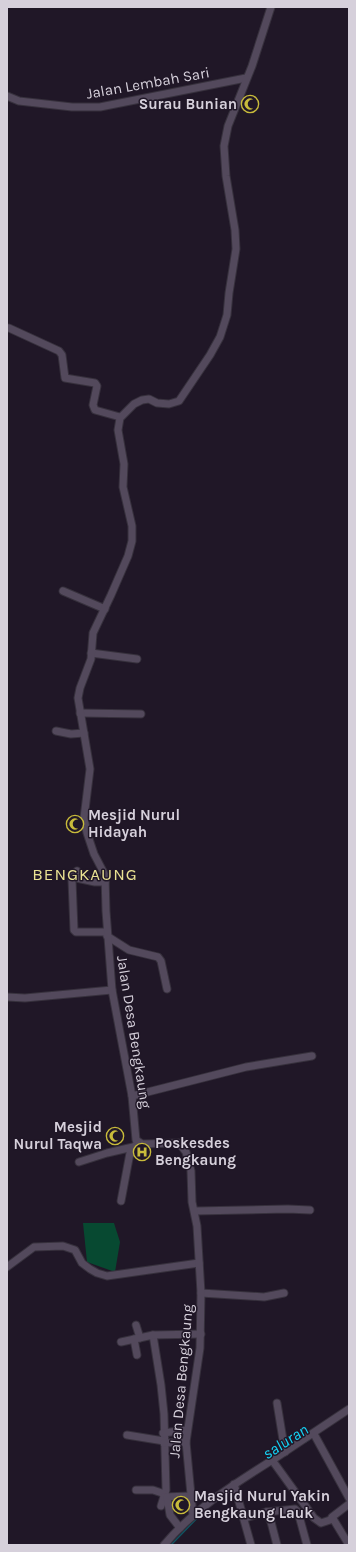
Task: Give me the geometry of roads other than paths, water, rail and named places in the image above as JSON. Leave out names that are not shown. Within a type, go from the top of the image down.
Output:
[{"type":"street","points":[[9,328],[59,351],[62,356],[65,378],[95,383],[97,387],[93,405],[95,410],[120,417],[137,402],[144,399],[163,403],[177,402],[199,373],[220,337],[227,315],[236,249],[235,230],[226,176],[224,146],[228,126],[252,66],[271,7]]},
{"type":"street","name":"Jalan Lembah Sari","points":[[7,96],[20,101],[72,107],[100,107],[246,78]]},
{"type":"street","name":"Jalan Desa Bengkaung","points":[[120,417],[118,430],[124,464],[123,487],[132,526],[132,541],[128,556],[93,633],[90,662],[79,694],[80,713],[90,769],[84,807],[85,826],[94,854],[104,870],[106,882],[107,934],[112,990],[132,1096],[136,1138],[135,1145],[176,1142],[180,1144],[186,1152],[191,1171],[192,1202],[195,1211],[201,1293],[201,1334],[197,1373],[186,1442],[192,1511]]},
{"type":"street","points":[[62,591],[105,609]]},
{"type":"street","points":[[91,653],[137,659]]},
{"type":"street","points":[[80,713],[141,714]]},
{"type":"street","points":[[56,732],[71,734],[84,732]]},
{"type":"street","points":[[106,882],[95,882],[74,874],[74,930],[76,932],[107,934],[129,950],[158,957],[161,961],[167,989]]},
{"type":"street","points":[[7,997],[24,998],[112,990]]},
{"type":"street","points":[[132,1096],[240,1068],[312,1056]]},
{"type":"street","points":[[79,1162],[135,1145]]},
{"type":"street","points":[[121,1202],[129,1159],[135,1145]]},
{"type":"street","points":[[195,1211],[310,1210]]},
{"type":"street","points":[[7,1267],[34,1247],[50,1246],[63,1246],[73,1249],[82,1263],[101,1275],[107,1276],[199,1263]]},
{"type":"street","points":[[201,1293],[264,1297],[284,1293]]},
{"type":"street","points":[[136,1326],[137,1355]]},
{"type":"street","points":[[121,1342],[153,1335],[201,1334]]},
{"type":"street","points":[[153,1335],[163,1396],[165,1496],[170,1515],[180,1528]]},
{"type":"street","points":[[277,1403],[285,1452]]},
{"type":"street","points":[[164,1545],[180,1528],[192,1511],[235,1486],[273,1462],[285,1452],[315,1435],[349,1409]]},
{"type":"street","points":[[163,1433],[187,1430]]},
{"type":"street","points":[[127,1435],[164,1442],[186,1442]]},
{"type":"street","points":[[315,1435],[349,1498]]},
{"type":"street","points":[[273,1462],[314,1518],[320,1522],[333,1519]]},
{"type":"street","points":[[235,1486],[245,1518],[251,1545]]},
{"type":"street","points":[[136,1490],[153,1490],[165,1496],[190,1496]]},
{"type":"street","points":[[161,1506],[165,1496]]},
{"type":"street","points":[[349,1504],[334,1514],[333,1519],[349,1545]]},
{"type":"street","points":[[245,1518],[266,1512],[293,1508],[296,1509],[307,1545]]},
{"type":"street","points":[[266,1512],[271,1522],[277,1545]]},
{"type":"waterway","name":"saluran","points":[[306,1442],[313,1437]]},
{"type":"waterway","points":[[171,1545],[204,1511]]},
{"type":"place","name":"Surau Bunian","points":[[250,104]]},
{"type":"place","name":"Mesjid Nurul Hidayah","points":[[75,824]]},
{"type":"place","name":"Mesjid Nurul Taqwa","points":[[115,1136]]},
{"type":"place","name":"Poskesdes Bengkaung","points":[[142,1152]]},
{"type":"place","name":"Masjid Nurul Yakin Bengkaung Lauk","points":[[181,1505]]},
{"type":"district","name":"BENGKAUNG","points":[[85,874]]}]
